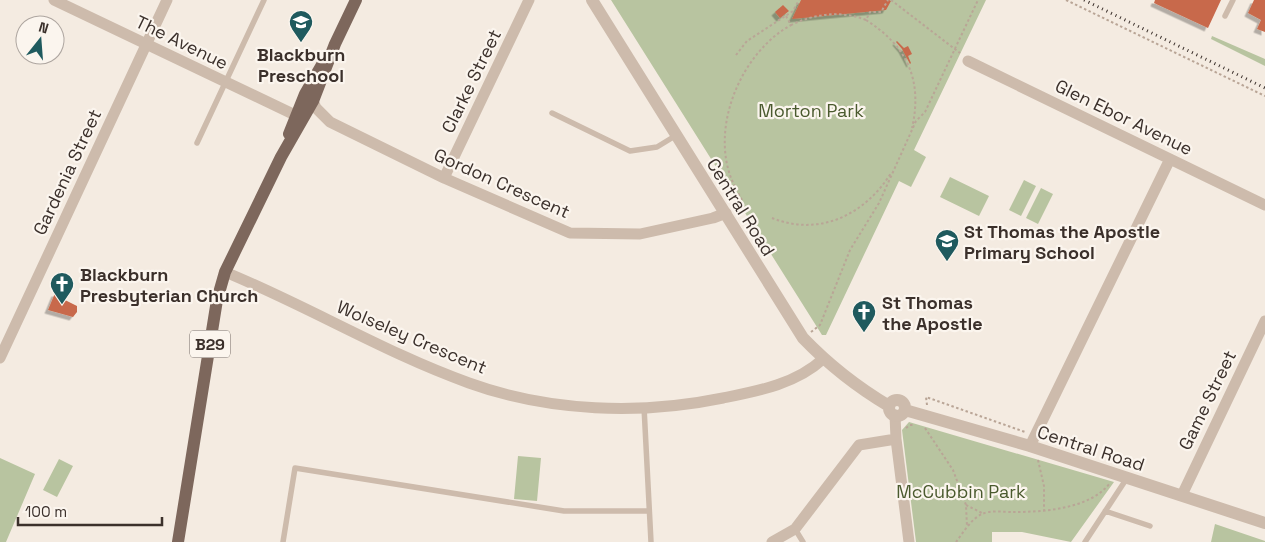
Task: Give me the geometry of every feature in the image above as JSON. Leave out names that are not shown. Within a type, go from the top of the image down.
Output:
[{"type":"main road","name":"B29","points":[[178,542],[217,300],[225,272],[281,157],[313,101],[335,44],[356,0]]},
{"type":"main road","name":"B29","points":[[302,118],[315,75],[335,44]]},
{"type":"street","name":"Gardenia Street","points":[[0,358],[167,0]]},
{"type":"street","name":"Clarke Street","points":[[444,178],[529,0]]},
{"type":"street","name":"Central Road","points":[[592,0],[675,136],[726,213],[803,338],[823,359],[862,389],[896,410],[930,416],[1033,441],[1127,478],[1265,523]]},
{"type":"street","name":"The Avenue","points":[[62,2],[302,118]]},
{"type":"street","name":"Glen Ebor Avenue","points":[[968,61],[1265,205]]},
{"type":"street","name":"Gordon Crescent","points":[[313,101],[316,108],[330,122]]},
{"type":"street","name":"Gordon Crescent","points":[[302,118],[330,122],[444,178],[570,233],[640,234],[713,218],[726,213]]},
{"type":"street","points":[[1033,441],[1170,159]]},
{"type":"street","name":"Wolseley Crescent","points":[[225,272],[385,348],[470,384],[545,403],[620,409],[696,404],[760,390],[801,376],[823,359]]},
{"type":"street","name":"Game Street","points":[[1182,495],[1265,321]]},
{"type":"street","points":[[896,410],[896,439],[909,542]]},
{"type":"street","points":[[772,542],[795,529],[859,445],[896,439]]},
{"type":"lane","points":[[197,143],[264,0]]},
{"type":"lane","points":[[1225,16],[1233,0]]},
{"type":"lane","points":[[552,113],[630,151],[657,147],[675,136]]},
{"type":"lane","points":[[644,407],[651,542]]},
{"type":"lane","points":[[283,542],[295,468],[564,511],[649,511]]},
{"type":"lane","points":[[1085,542],[1127,478]]},
{"type":"lane","points":[[1105,510],[1150,526]]},
{"type":"lane","points":[[795,529],[803,542]]},
{"type":"path","points":[[736,55],[748,41],[793,11],[799,0]]},
{"type":"path","points":[[866,20],[870,12],[882,12],[889,0],[956,49],[968,61]]},
{"type":"path","points":[[772,218],[789,224],[817,225],[842,219],[853,213],[874,196],[884,185],[916,121],[925,112],[978,0]]},
{"type":"path","points":[[1066,0],[1265,96]]},
{"type":"path","points":[[742,200],[728,170],[726,154],[728,111],[739,84],[755,57],[772,38],[791,25],[803,20],[832,15],[850,15],[866,20],[879,28],[896,45],[910,68],[916,104],[909,137]]},
{"type":"path","points":[[786,16],[791,25]]},
{"type":"path","points":[[803,338],[820,325],[850,250],[879,203],[903,149]]},
{"type":"path","points":[[930,416],[926,398],[1033,441]]},
{"type":"path","points":[[906,430],[910,425],[923,425],[932,440],[945,455],[966,505],[967,527]]},
{"type":"path","points":[[1038,459],[1044,486],[1044,512]]},
{"type":"path","points":[[966,505],[982,514],[1060,510],[1103,492],[1112,480]]},
{"type":"path","points":[[956,542],[967,527],[982,514]]},
{"type":"green space","name":"Morton Park","points":[[611,0],[986,0],[914,150],[926,157],[911,187],[899,181],[826,335],[822,335]]},
{"type":"green space","points":[[1212,36],[1265,59],[1265,66],[1211,39]]},
{"type":"green space","points":[[950,177],[989,196],[979,216],[940,197]]},
{"type":"green space","points":[[1024,180],[1036,186],[1021,216],[1009,210]]},
{"type":"green space","points":[[1041,188],[1053,194],[1038,224],[1026,218]]},
{"type":"green space","name":"McCubbin Park","points":[[909,422],[1114,482],[1071,542],[1022,532],[992,532],[992,542],[916,542],[902,430]]},
{"type":"green space","points":[[518,456],[541,458],[537,501],[514,499]]},
{"type":"green space","points":[[0,458],[35,474],[6,542],[0,542]]},
{"type":"green space","points":[[59,459],[73,466],[57,497],[43,490]]},
{"type":"green space","points":[[1215,524],[1265,541],[1265,542],[1211,542]]},
{"type":"building","points":[[801,0],[891,1],[886,10],[792,19]]},
{"type":"building","points":[[1155,0],[1221,0],[1208,28],[1154,3]]},
{"type":"building","points":[[1254,0],[1265,0],[1265,32],[1257,29],[1261,20],[1248,13]]},
{"type":"building","points":[[783,5],[789,11],[780,18],[775,12]]},
{"type":"building","points":[[896,42],[904,48],[908,46],[912,54],[908,56],[910,64]]},
{"type":"building","name":"Blackburn Presbyterian Church","points":[[55,293],[64,295],[63,299],[77,306],[77,312],[73,317],[48,310]]},
{"type":"railway","points":[[1084,0],[1265,88]]},
{"type":"place","name":"Blackburn Preschool","points":[[301,43]]},
{"type":"place","name":"St Thomas the Apostle Primary School","points":[[947,262]]},
{"type":"place","name":"Blackburn Presbyterian Church","points":[[62,305]]},
{"type":"place","name":"St Thomas the Apostle","points":[[864,333]]}]
